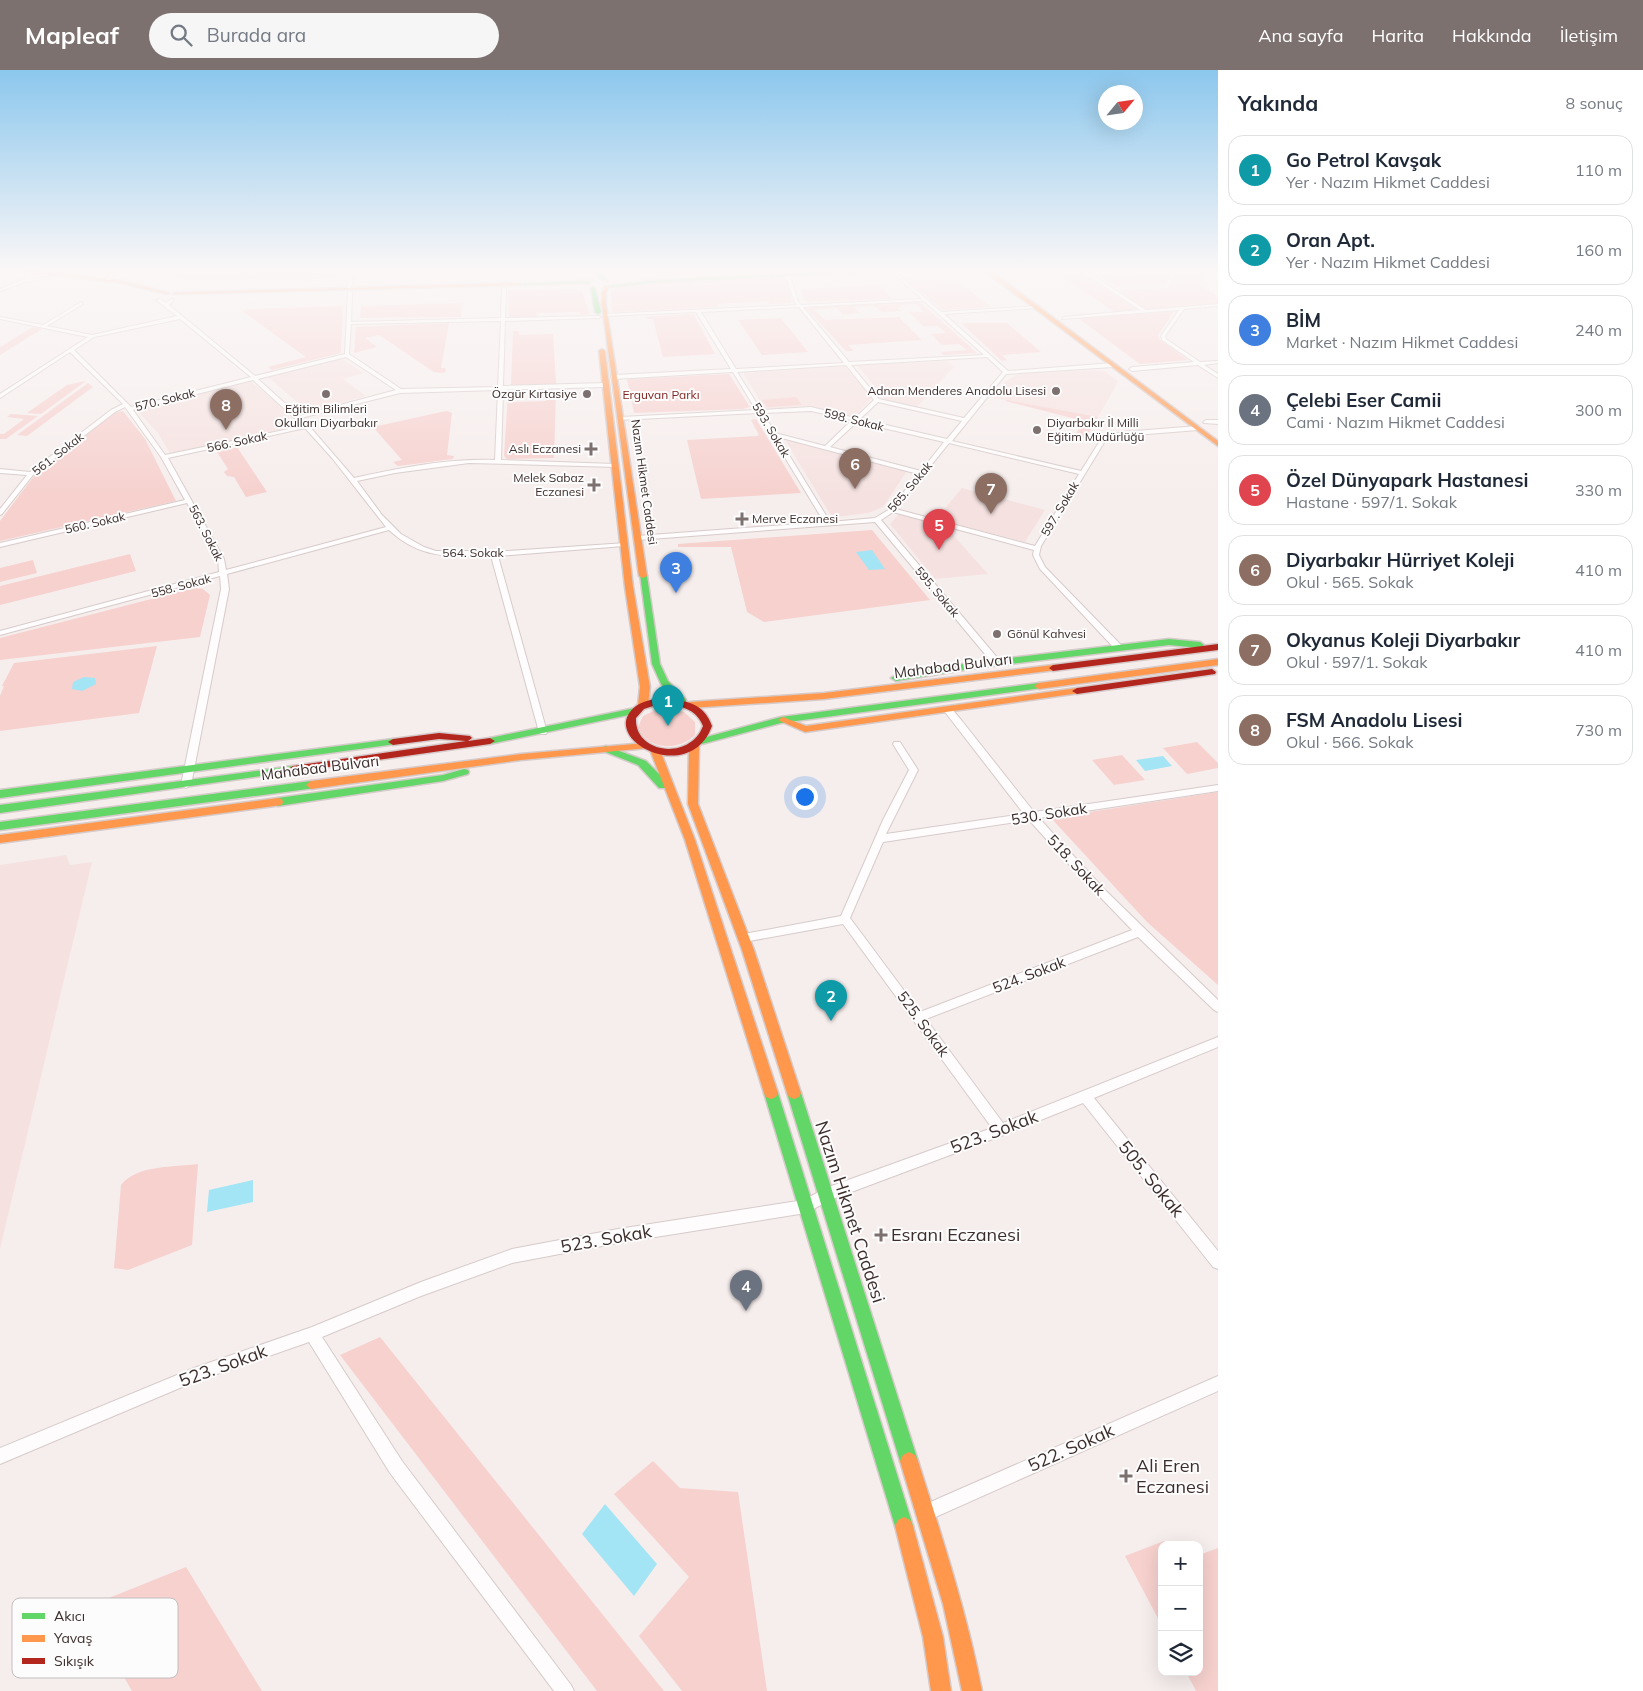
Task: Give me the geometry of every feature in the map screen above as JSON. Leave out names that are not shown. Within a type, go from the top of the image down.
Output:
[{"type":"main road","name":"Nazım Hikmet Caddesi","points":[[603,345],[605,385],[614,466],[645,687],[639,708]]},
{"type":"main road","name":"Nazım Hikmet Caddesi","points":[[608,345],[656,664],[664,682],[687,704]]},
{"type":"main road","points":[[1086,345],[1113,365],[1218,431]]},
{"type":"main road","points":[[1100,345],[1207,424],[1218,444]]},
{"type":"main road","points":[[862,692],[892,678],[997,663],[1169,642],[1186,642],[1217,648]]},
{"type":"main road","name":"Mahabad Bulvarı","points":[[687,704],[751,702],[862,692],[1217,648]]},
{"type":"main road","points":[[782,720],[804,729],[1169,680],[1212,672],[1218,663]]},
{"type":"main road","name":"Mahabad Bulvarı","points":[[698,744],[782,720],[1218,663]]},
{"type":"main road","points":[[650,748],[675,752],[698,744],[707,733],[708,725],[699,711],[687,704],[662,700],[639,708],[629,726],[631,733],[650,748],[672,796],[690,840],[718,925],[896,1497],[933,1637],[941,1691]]},
{"type":"main road","name":"Mahabad Bulvarı","points":[[0,809],[186,785],[501,740],[543,732],[639,708]]},
{"type":"main road","points":[[0,794],[439,736],[501,740]]},
{"type":"main road","name":"Nazım Hikmet Caddesi","points":[[698,744],[692,777],[693,804],[744,938],[826,1195],[951,1599],[972,1691]]},
{"type":"main road","name":"Mahabad Bulvarı","points":[[0,826],[521,757],[606,749],[650,748]]},
{"type":"main road","points":[[606,749],[642,763],[672,796]]},
{"type":"main road","points":[[0,839],[443,778],[521,757]]},
{"type":"street","points":[[0,396],[77,345]]},
{"type":"street","name":"564. Sokak","points":[[215,345],[309,426],[389,528],[408,543],[435,553],[494,554],[624,544]]},
{"type":"street","points":[[348,345],[347,355],[400,391]]},
{"type":"street","points":[[498,461],[501,345]]},
{"type":"street","name":"593. Sokak","points":[[719,345],[828,524]]},
{"type":"street","points":[[833,345],[877,400],[967,420]]},
{"type":"street","points":[[974,345],[1006,372],[1113,365]]},
{"type":"street","points":[[1171,345],[1218,376]]},
{"type":"street","name":"563. Sokak","points":[[70,349],[127,406],[164,457],[221,559],[225,574],[225,589],[186,785]]},
{"type":"street","name":"570. Sokak","points":[[127,406],[255,378],[347,355]]},
{"type":"street","points":[[614,377],[986,356]]},
{"type":"street","points":[[1132,369],[1218,362]]},
{"type":"street","name":"565. Sokak","points":[[637,538],[877,520],[892,510],[1006,372]]},
{"type":"street","points":[[300,417],[400,391],[605,385]]},
{"type":"street","points":[[826,447],[877,400]]},
{"type":"street","name":"561. Sokak","points":[[0,513],[31,474],[113,411],[127,406]]},
{"type":"street","name":"598. Sokak","points":[[620,418],[811,409],[1082,473]]},
{"type":"street","name":"597. Sokak","points":[[1119,648],[1042,568],[1036,555],[1038,549],[1103,440],[1122,434],[1207,424]]},
{"type":"street","name":"566. Sokak","points":[[164,457],[309,426]]},
{"type":"street","points":[[773,434],[921,473]]},
{"type":"street","points":[[353,480],[395,471],[469,462],[498,461],[614,466]]},
{"type":"street","points":[[0,471],[31,474]]},
{"type":"street","name":"560. Sokak","points":[[0,545],[189,501]]},
{"type":"street","points":[[892,510],[1038,549]]},
{"type":"street","name":"595. Sokak","points":[[877,520],[997,663]]},
{"type":"street","name":"558. Sokak","points":[[0,633],[225,574],[389,528]]},
{"type":"street","points":[[494,554],[543,732]]},
{"type":"street","name":"518. Sokak","points":[[948,710],[980,748],[1032,817],[1140,932],[1218,1007]]},
{"type":"street","points":[[744,938],[845,919],[880,839],[914,770],[898,744]]},
{"type":"street","name":"530. Sokak","points":[[880,839],[1218,788]]},
{"type":"street","name":"525. Sokak","points":[[845,919],[1001,1130]]},
{"type":"street","name":"524. Sokak","points":[[919,1018],[1140,932]]},
{"type":"street","name":"523. Sokak","points":[[0,1456],[194,1375],[312,1334],[421,1289],[512,1256],[618,1236],[806,1206],[826,1195],[1001,1130],[1218,1042]]},
{"type":"street","name":"505. Sokak","points":[[1085,1096],[1218,1262]]},
{"type":"street","points":[[312,1334],[396,1467],[565,1691]]},
{"type":"street","name":"522. Sokak","points":[[924,1512],[1218,1383]]},
{"type":"shaded area","points":[[341,358],[364,373],[343,379],[366,396],[314,410],[304,408],[267,376]]},
{"type":"shaded area","points":[[947,361],[954,367],[917,407],[885,400],[857,365]]},
{"type":"shaded area","points":[[845,366],[872,398],[854,417],[807,406],[765,409],[743,373]]},
{"type":"shaded area","name":"Adnan Menderes Anadolu Lisesi","points":[[1095,370],[1106,372],[1118,382],[1098,417],[994,398],[1006,381],[1018,374]]},
{"type":"shaded area","points":[[250,381],[276,402],[297,427],[170,453],[158,433],[136,409]]},
{"type":"shaded area","points":[[784,438],[907,471],[883,507],[868,513],[837,517],[830,514]]},
{"type":"shaded area","points":[[962,488],[1045,510],[1025,542],[936,519]]},
{"type":"shaded area","points":[[899,514],[946,527],[988,574],[935,579],[890,524]]},
{"type":"shaded area","points":[[66,855],[70,865],[92,862],[0,1249],[0,865]]},
{"type":"green space","points":[[4,345],[17,345],[0,355],[0,347]]},
{"type":"green space","points":[[289,345],[341,345],[341,353],[272,370],[268,367],[306,357]]},
{"type":"green space","points":[[355,345],[374,345],[377,347],[354,353]]},
{"type":"green space","points":[[393,345],[445,345],[441,368],[445,368],[446,371],[443,373],[434,372]]},
{"type":"green space","points":[[512,345],[554,345],[556,384],[511,385]]},
{"type":"green space","points":[[660,345],[710,345],[715,354],[663,357]]},
{"type":"green space","points":[[755,345],[802,345],[808,352],[762,355]]},
{"type":"green space","points":[[840,345],[853,345],[848,345],[854,351],[846,351]]},
{"type":"green space","points":[[960,345],[968,345],[977,353],[943,355],[941,352],[967,350]]},
{"type":"green space","points":[[984,345],[1032,345],[1041,352],[1002,355],[1007,360],[1002,361]]},
{"type":"green space","points":[[1114,345],[1167,345],[1188,360],[1140,364]]},
{"type":"green space","name":"Erguvan Parkı","points":[[729,374],[750,407],[743,409],[634,413],[627,379]]},
{"type":"green space","points":[[86,381],[41,414],[27,413],[67,385]]},
{"type":"green space","points":[[88,383],[93,387],[27,436],[17,435]]},
{"type":"green space","points":[[516,392],[514,402],[546,401],[547,394],[556,394],[554,458],[507,459],[504,456],[508,393]]},
{"type":"green space","points":[[796,397],[802,405],[767,407],[762,400]]},
{"type":"green space","points":[[1005,401],[1098,417],[1086,438],[1075,435],[1084,421]]},
{"type":"green space","points":[[123,411],[145,439],[176,501],[0,541],[0,521],[37,472],[114,413]]},
{"type":"green space","points":[[446,411],[452,413],[447,455],[454,456],[453,459],[398,466],[393,462],[402,460],[373,427]]},
{"type":"green space","points":[[11,414],[38,416],[6,439],[0,439],[0,434],[4,434],[24,419],[7,417]]},
{"type":"green space","points":[[756,419],[801,493],[701,499],[687,440],[757,436],[759,435],[751,420]]},
{"type":"green space","points":[[237,447],[267,492],[246,497],[234,477],[227,476],[224,472],[228,469],[217,452]]},
{"type":"green space","points":[[872,530],[930,600],[764,622],[747,612],[731,547],[678,547],[678,544]]},
{"type":"green space","points":[[130,554],[136,571],[0,605],[0,586]]},
{"type":"green space","points":[[33,560],[37,573],[0,582],[0,568]]},
{"type":"green space","points":[[194,588],[203,589],[210,595],[200,637],[0,660],[0,638]]},
{"type":"green space","points":[[157,646],[139,713],[0,731],[0,696],[4,686],[2,686],[14,663]]},
{"type":"green space","points":[[667,708],[684,712],[695,722],[695,735],[681,744],[672,746],[664,746],[648,741],[638,727],[643,716],[658,709]]},
{"type":"green space","points":[[1197,742],[1218,763],[1218,768],[1187,774],[1163,748]]},
{"type":"green space","points":[[1122,755],[1145,780],[1114,785],[1092,760]]},
{"type":"green space","points":[[1218,792],[1218,985],[1147,922],[1051,818]]},
{"type":"green space","points":[[198,1164],[192,1245],[128,1270],[114,1268],[121,1185],[128,1178],[146,1170]]},
{"type":"green space","points":[[380,1337],[664,1691],[597,1691],[340,1355]]},
{"type":"green space","points":[[653,1461],[680,1488],[738,1492],[767,1691],[682,1691],[639,1636],[689,1577],[614,1494]]},
{"type":"green space","points":[[1158,1543],[1158,1618],[1125,1556]]},
{"type":"green space","points":[[1218,1548],[1218,1691],[1196,1691],[1188,1676],[1203,1676],[1203,1554]]},
{"type":"green space","points":[[186,1567],[262,1691],[132,1691],[124,1678],[178,1678],[178,1598],[109,1598]]},
{"type":"water","points":[[872,550],[885,569],[869,570],[856,552]]},
{"type":"water","points":[[84,677],[95,678],[96,684],[82,691],[72,689],[73,682]]},
{"type":"water","points":[[1163,756],[1172,766],[1145,771],[1136,760]]},
{"type":"water","points":[[253,1180],[253,1202],[207,1212],[209,1190]]},
{"type":"water","points":[[605,1504],[657,1564],[634,1596],[582,1534]]},
{"type":"traffic: fast","points":[[643,576],[656,664],[664,682],[683,702]]},
{"type":"traffic: fast","points":[[896,678],[976,665],[1169,642],[1200,645]]},
{"type":"traffic: fast","points":[[702,741],[781,720],[1039,686]]},
{"type":"traffic: fast","points":[[490,741],[635,711]]},
{"type":"traffic: fast","points":[[0,794],[393,742]]},
{"type":"traffic: fast","points":[[606,749],[642,763],[663,785]]},
{"type":"traffic: fast","points":[[0,809],[293,769]]},
{"type":"traffic: fast","points":[[278,802],[443,778],[464,772]]},
{"type":"traffic: fast","points":[[0,826],[311,785]]},
{"type":"traffic: fast","points":[[771,1093],[904,1526]]},
{"type":"traffic: fast","points":[[794,1093],[909,1461]]},
{"type":"traffic: slow","points":[[610,345],[643,576]]},
{"type":"traffic: slow","points":[[1086,345],[1218,444]]},
{"type":"traffic: slow","points":[[602,351],[629,587],[645,687],[643,705]]},
{"type":"traffic: slow","points":[[1039,686],[1218,662]]},
{"type":"traffic: slow","points":[[690,705],[824,696],[1053,668]]},
{"type":"traffic: slow","points":[[783,720],[805,729],[1077,691]]},
{"type":"traffic: slow","points":[[311,785],[521,757],[645,746]]},
{"type":"traffic: slow","points":[[694,746],[693,804],[748,950],[794,1093]]},
{"type":"traffic: slow","points":[[655,750],[690,840],[771,1093]]},
{"type":"traffic: slow","points":[[0,839],[278,802]]},
{"type":"traffic: slow","points":[[909,1461],[960,1633],[972,1691]]},
{"type":"traffic: slow","points":[[904,1526],[933,1637],[941,1691]]},
{"type":"traffic: jam","points":[[1053,668],[1218,647]]},
{"type":"traffic: jam","points":[[1077,691],[1212,672]]},
{"type":"traffic: jam","points":[[662,700],[689,705],[703,715],[707,726],[703,737],[693,747],[678,752],[660,751],[642,743],[634,734],[631,728],[631,717],[641,707],[662,700]]},
{"type":"traffic: jam","points":[[393,742],[439,736],[467,738]]},
{"type":"traffic: jam","points":[[293,769],[490,741]]},
{"type":"place","name":"Adnan Menderes Anadolu Lisesi","points":[[1056,391]]},
{"type":"place","name":"Eğitim Bilimleri Okulları Diyarbakır","points":[[326,394]]},
{"type":"place","name":"Özgür Kırtasiye","points":[[587,394]]},
{"type":"place","name":"FSM Anadolu Lisesi","points":[[226,430]]},
{"type":"place","name":"Diyarbakır İl Milli Eğitim Müdürlüğü","points":[[1037,430]]},
{"type":"place","name":"Aslı Eczanesi","points":[[591,449]]},
{"type":"place","name":"Melek Sabaz Eczanesi","points":[[594,485]]},
{"type":"place","name":"Diyarbakır Hürriyet Koleji","points":[[855,489]]},
{"type":"place","name":"Okyanus Koleji Diyarbakır","points":[[991,514]]},
{"type":"place","name":"Merve Eczanesi","points":[[742,519]]},
{"type":"place","name":"Özel Dünyapark Hastanesi","points":[[939,550]]},
{"type":"place","name":"BİM","points":[[676,593]]},
{"type":"place","name":"Gönül Kahvesi","points":[[997,634]]},
{"type":"place","name":"Go Petrol Kavşak","points":[[668,726]]},
{"type":"place","name":"Oran Apt.","points":[[831,1021]]},
{"type":"place","name":"Esranı Eczanesi","points":[[881,1235]]},
{"type":"place","name":"Çelebi Eser Camii","points":[[746,1311]]},
{"type":"place","name":"Ali Eren Eczanesi","points":[[1126,1476]]}]
